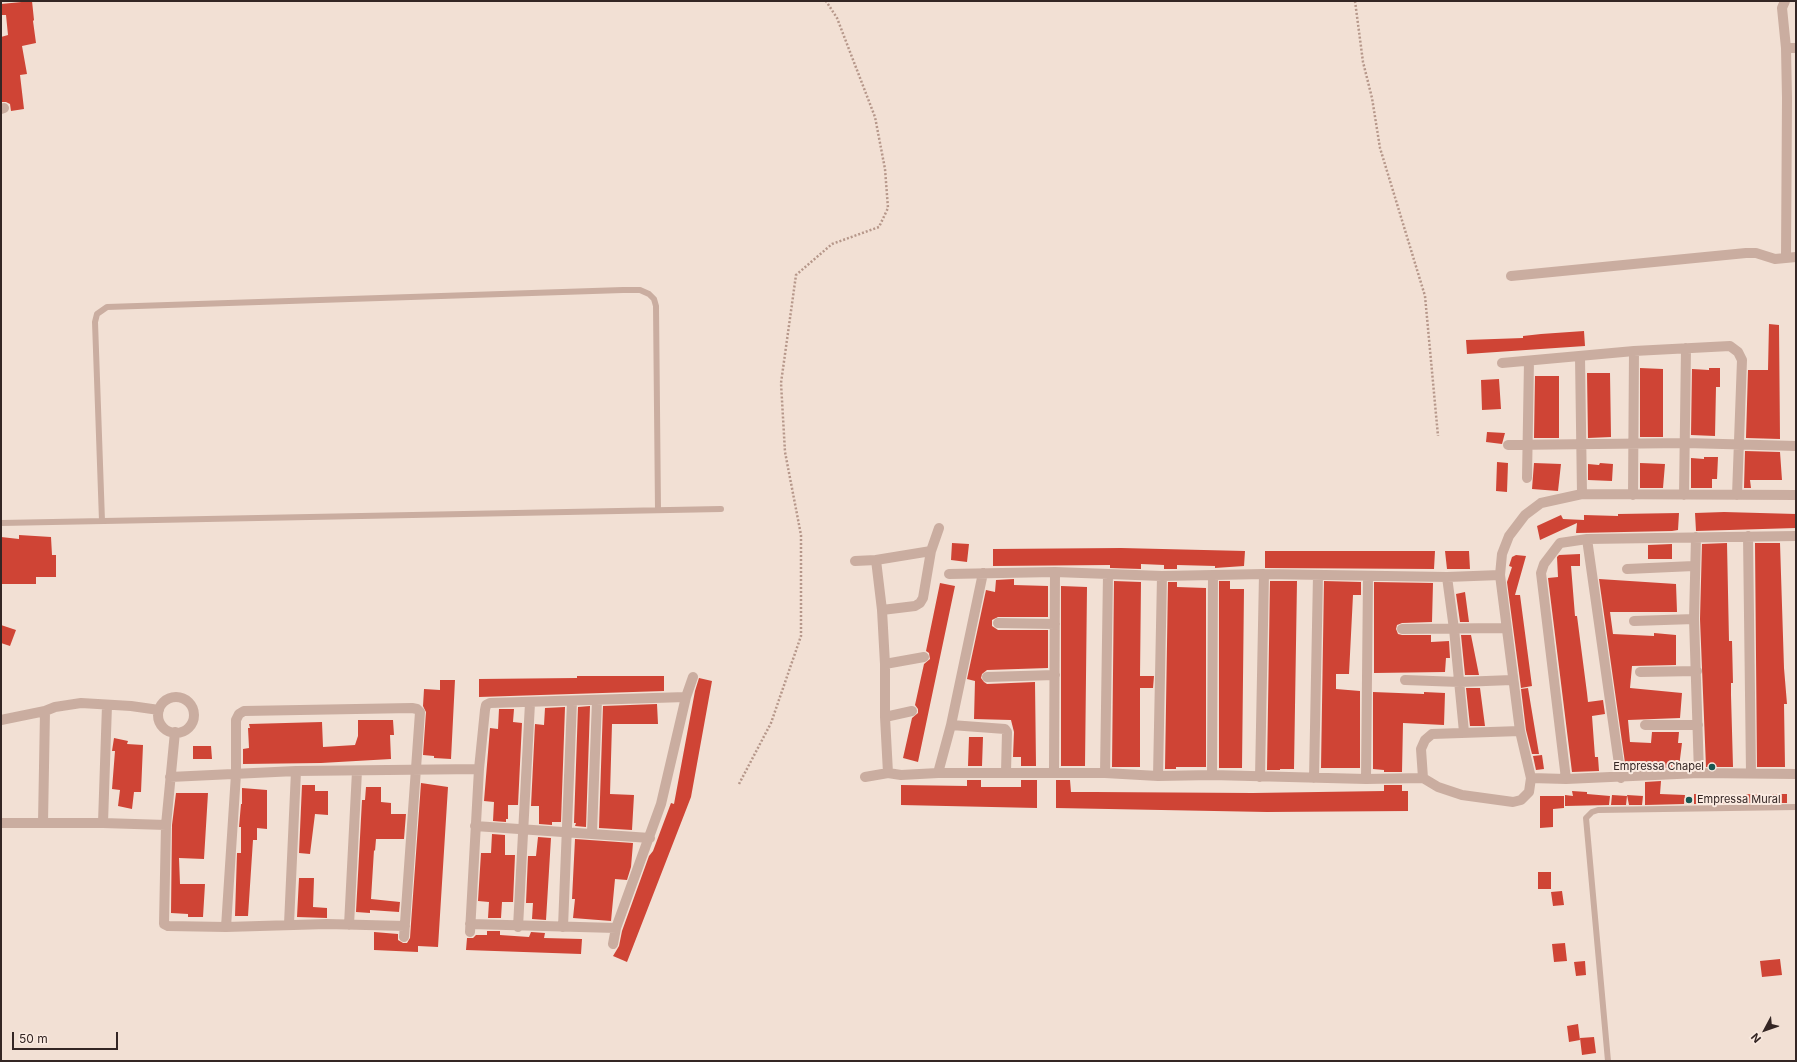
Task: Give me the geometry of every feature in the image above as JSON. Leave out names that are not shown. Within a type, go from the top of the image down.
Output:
[{"type":"street","points":[[1785,1],[1782,8],[1791,48],[1791,98],[1785,152],[1791,202],[1786,257]]},
{"type":"street","points":[[1785,152],[1796,151]]},
{"type":"street","points":[[1512,276],[1746,253],[1756,253],[1774,259],[1796,257]]},
{"type":"street","points":[[1502,363],[1634,351],[1730,346],[1738,352],[1742,360],[1737,495]]},
{"type":"street","points":[[1684,495],[1686,443],[1686,348]]},
{"type":"street","points":[[1633,495],[1634,351]]},
{"type":"street","points":[[1580,357],[1582,494]]},
{"type":"street","points":[[1527,478],[1529,361]]},
{"type":"street","points":[[1508,445],[1581,446],[1738,443],[1796,446]]},
{"type":"street","points":[[865,777],[888,773],[901,775],[1006,772],[1366,779],[1423,778],[1438,787],[1462,795],[1513,802],[1521,800],[1529,792],[1531,778],[1520,730],[1512,680],[1500,575],[1502,554],[1510,536],[1525,514],[1541,503],[1582,494],[1796,495]]},
{"type":"street","points":[[882,610],[915,606],[920,603],[923,598],[931,551],[938,528]]},
{"type":"street","points":[[1748,536],[1752,773]]},
{"type":"street","points":[[1566,779],[1541,573],[1544,564],[1560,543],[1587,539],[1796,536]]},
{"type":"street","points":[[1696,537],[1694,566],[1694,620],[1697,671],[1699,773]]},
{"type":"street","points":[[1587,539],[1621,778]]},
{"type":"street","points":[[855,561],[876,560],[931,551]]},
{"type":"street","points":[[876,560],[882,610],[888,773]]},
{"type":"street","points":[[1627,569],[1694,566]]},
{"type":"street","points":[[948,574],[1055,572],[1162,576],[1264,574],[1447,577],[1500,575]]},
{"type":"street","points":[[1054,773],[1055,572]]},
{"type":"street","points":[[938,773],[951,724],[983,573]]},
{"type":"street","points":[[1105,773],[1108,574]]},
{"type":"street","points":[[1260,777],[1264,574]]},
{"type":"street","points":[[1212,775],[1213,575]]},
{"type":"street","points":[[1314,778],[1318,575]]},
{"type":"street","points":[[1158,776],[1162,576]]},
{"type":"street","points":[[1366,779],[1368,576]]},
{"type":"street","points":[[1447,577],[1460,682],[1464,732]]},
{"type":"street","points":[[1634,621],[1694,620]]},
{"type":"street","points":[[998,623],[1055,624]]},
{"type":"street","points":[[1402,629],[1506,628]]},
{"type":"street","points":[[885,664],[924,657]]},
{"type":"street","points":[[1640,672],[1697,671]]},
{"type":"street","points":[[987,676],[1055,675]]},
{"type":"street","points":[[613,944],[616,928],[650,838],[661,804],[686,697],[693,677]]},
{"type":"street","points":[[1405,680],[1460,682],[1512,680]]},
{"type":"street","points":[[176,696],[186,700],[192,708],[193,718],[189,727],[180,732],[175,732],[170,732],[161,726],[158,716],[159,706],[166,699],[176,696]]},
{"type":"street","points":[[616,928],[518,926],[470,928],[479,769],[486,706],[490,703],[530,703],[686,697]]},
{"type":"street","points":[[592,833],[597,700]]},
{"type":"street","points":[[563,927],[572,701]]},
{"type":"street","points":[[518,926],[530,703]]},
{"type":"street","points":[[1,720],[45,712],[70,704],[107,704],[159,710]]},
{"type":"street","points":[[103,823],[107,704]]},
{"type":"street","points":[[226,927],[236,774],[236,720],[239,714],[252,711],[417,709],[420,712],[417,770],[404,937]]},
{"type":"street","points":[[885,717],[912,711]]},
{"type":"street","points":[[43,823],[45,712]]},
{"type":"street","points":[[951,724],[1005,729],[1007,732],[1006,772]]},
{"type":"street","points":[[1645,725],[1698,725]]},
{"type":"street","points":[[1423,778],[1421,749],[1425,740],[1432,734],[1520,730]]},
{"type":"street","points":[[175,732],[166,825],[164,924],[168,926],[226,927],[289,924],[405,926]]},
{"type":"street","points":[[170,777],[296,771],[479,769]]},
{"type":"street","points":[[289,924],[296,771]]},
{"type":"street","points":[[348,925],[357,771]]},
{"type":"street","points":[[1531,778],[1621,778],[1699,773],[1796,774]]},
{"type":"street","points":[[1,823],[103,823],[166,825]]},
{"type":"street","points":[[475,826],[650,838]]},
{"type":"lane","points":[[102,521],[95,322],[97,314],[102,309],[107,307],[623,290],[640,290],[649,294],[654,299],[656,306],[658,510]]},
{"type":"lane","points":[[1,523],[721,509]]},
{"type":"lane","points":[[1608,1061],[1586,818],[1592,812],[1598,810],[1796,808]]},
{"type":"path","points":[[740,784],[771,723],[801,636],[801,535],[785,452],[781,382],[796,275],[832,244],[879,227],[888,208],[886,169],[875,118],[837,18],[826,1]]},
{"type":"path","points":[[1355,1],[1363,62],[1372,98],[1380,148],[1425,296],[1438,436]]},
{"type":"building","points":[[32,1],[36,43],[22,46],[27,74],[20,75],[24,109],[11,111],[10,104],[1,102],[1,37],[8,35],[6,15],[2,15],[1,4]]},
{"type":"building","points":[[1769,324],[1779,325],[1780,439],[1746,438],[1748,370],[1768,370]]},
{"type":"building","points":[[1584,331],[1585,346],[1467,354],[1466,340],[1523,338],[1523,336]]},
{"type":"building","points":[[1640,368],[1663,369],[1663,437],[1640,437]]},
{"type":"building","points":[[1709,368],[1720,368],[1720,387],[1716,387],[1715,436],[1691,435],[1692,369],[1709,370]]},
{"type":"building","points":[[1587,373],[1610,373],[1611,437],[1588,438]]},
{"type":"building","points":[[1535,376],[1559,376],[1559,438],[1534,438]]},
{"type":"building","points":[[1499,379],[1501,409],[1482,410],[1481,380]]},
{"type":"building","points":[[1487,432],[1505,433],[1502,444],[1486,442]]},
{"type":"building","points":[[1745,451],[1780,452],[1782,480],[1750,480],[1751,488],[1744,488]]},
{"type":"building","points":[[1704,457],[1718,457],[1717,479],[1712,479],[1712,488],[1691,488],[1691,458],[1704,459]]},
{"type":"building","points":[[1497,462],[1508,463],[1507,492],[1496,491]]},
{"type":"building","points":[[1534,463],[1561,464],[1558,491],[1532,489]]},
{"type":"building","points":[[1600,463],[1613,464],[1612,481],[1588,480],[1588,464],[1599,465]]},
{"type":"building","points":[[1640,463],[1665,464],[1663,488],[1640,488]]},
{"type":"building","points":[[1724,512],[1796,514],[1796,528],[1696,531],[1695,513]]},
{"type":"building","points":[[1679,513],[1678,530],[1672,531],[1576,533],[1577,523],[1540,540],[1537,526],[1561,515],[1563,519],[1584,520],[1584,515],[1618,516],[1618,514]]},
{"type":"building","points":[[19,535],[51,537],[52,555],[56,555],[56,577],[36,577],[36,584],[1,584],[1,537],[19,539]]},
{"type":"building","points":[[952,543],[969,544],[967,562],[951,560]]},
{"type":"building","points":[[1727,543],[1729,641],[1732,641],[1733,683],[1731,683],[1731,695],[1733,767],[1706,767],[1700,619],[1702,544]]},
{"type":"building","points":[[1755,543],[1780,543],[1784,668],[1787,704],[1784,704],[1785,767],[1757,767]]},
{"type":"building","points":[[1672,544],[1672,559],[1648,559],[1648,545]]},
{"type":"building","points":[[1121,548],[1245,551],[1244,566],[1215,568],[1215,566],[1177,565],[1177,569],[1164,569],[1164,565],[1141,564],[1141,569],[1110,568],[1110,565],[993,566],[993,549]]},
{"type":"building","points":[[1265,551],[1435,551],[1434,569],[1265,568]]},
{"type":"building","points":[[1445,551],[1469,551],[1470,569],[1447,569]]},
{"type":"building","points":[[1580,554],[1580,566],[1571,566],[1575,616],[1577,616],[1588,702],[1603,700],[1605,714],[1592,716],[1595,757],[1598,757],[1599,771],[1572,772],[1548,578],[1558,577],[1557,557],[1559,555]]},
{"type":"building","points":[[1516,555],[1526,556],[1515,595],[1520,595],[1532,686],[1521,688],[1507,582],[1512,567],[1509,566],[1512,557]]},
{"type":"building","points":[[1014,579],[1014,585],[1048,586],[1048,617],[998,617],[992,620],[992,626],[998,630],[1048,630],[1048,668],[987,670],[982,674],[981,678],[987,684],[1035,682],[1036,766],[1021,766],[1021,757],[1013,757],[1014,732],[1011,720],[974,719],[975,681],[967,679],[986,590],[995,592],[996,580]]},
{"type":"building","points":[[1599,579],[1676,584],[1677,612],[1610,612],[1613,634],[1654,636],[1654,633],[1676,635],[1676,665],[1632,666],[1630,688],[1682,693],[1680,718],[1628,720],[1630,742],[1651,743],[1652,732],[1679,732],[1678,743],[1682,743],[1679,767],[1626,770]]},
{"type":"building","points":[[1114,581],[1141,582],[1140,676],[1154,676],[1153,688],[1140,688],[1140,767],[1112,767]]},
{"type":"building","points":[[1219,581],[1230,581],[1230,589],[1244,589],[1242,768],[1219,768]]},
{"type":"building","points":[[1270,581],[1297,581],[1294,769],[1267,770]]},
{"type":"building","points":[[1324,581],[1361,582],[1361,595],[1353,595],[1349,674],[1336,674],[1336,689],[1360,691],[1360,768],[1321,768]]},
{"type":"building","points":[[1168,582],[1177,582],[1177,587],[1206,588],[1206,767],[1176,767],[1176,769],[1165,769]]},
{"type":"building","points":[[1374,582],[1433,583],[1432,622],[1402,623],[1397,625],[1396,629],[1398,634],[1402,635],[1431,635],[1431,642],[1449,641],[1450,658],[1446,658],[1445,672],[1374,673]]},
{"type":"building","points":[[940,583],[955,586],[918,762],[903,758],[912,718],[918,713],[918,709],[915,705],[924,664],[930,659],[929,653],[926,651]]},
{"type":"building","points":[[1061,586],[1087,587],[1085,766],[1061,766]]},
{"type":"building","points":[[1465,592],[1469,622],[1460,622],[1456,594]]},
{"type":"building","points":[[1,625],[16,630],[10,646],[1,643]]},
{"type":"building","points":[[1461,635],[1471,635],[1479,675],[1465,675]]},
{"type":"building","points":[[577,676],[664,676],[664,691],[479,697],[479,679],[577,678]]},
{"type":"building","points":[[699,678],[712,681],[691,797],[627,962],[613,956],[619,946],[622,931],[649,856],[653,851],[671,803],[674,804],[695,691]]},
{"type":"building","points":[[440,680],[455,680],[451,759],[434,758],[434,756],[423,755],[426,712],[423,706],[424,689],[440,690]]},
{"type":"building","points":[[1466,688],[1480,688],[1485,726],[1470,726]]},
{"type":"building","points":[[1528,688],[1539,754],[1532,754],[1526,730],[1521,689]]},
{"type":"building","points":[[1373,692],[1424,694],[1424,692],[1445,693],[1444,725],[1403,723],[1402,772],[1384,772],[1384,770],[1373,769]]},
{"type":"building","points":[[657,704],[658,724],[612,724],[610,794],[634,795],[632,830],[599,828],[603,706]]},
{"type":"building","points":[[590,706],[586,827],[575,826],[576,823],[574,823],[578,707]]},
{"type":"building","points":[[565,707],[561,822],[552,822],[552,825],[539,824],[539,806],[531,806],[535,724],[544,725],[545,708]]},
{"type":"building","points":[[499,709],[514,709],[513,722],[522,723],[518,805],[508,805],[508,819],[506,819],[506,822],[493,821],[494,802],[484,801],[490,728],[498,729]]},
{"type":"building","points":[[358,720],[393,720],[394,735],[390,735],[391,759],[321,763],[243,764],[243,749],[249,748],[249,724],[322,722],[323,747],[355,745],[358,736]]},
{"type":"building","points":[[969,737],[983,737],[982,766],[968,766]]},
{"type":"building","points":[[114,738],[128,741],[127,744],[143,745],[141,792],[134,792],[132,809],[118,806],[120,790],[112,789],[115,751],[112,751]]},
{"type":"building","points":[[193,746],[211,746],[212,759],[193,759]]},
{"type":"building","points":[[1542,755],[1544,769],[1536,770],[1533,756]]},
{"type":"building","points":[[967,780],[981,780],[981,787],[1021,787],[1021,780],[1037,780],[1037,808],[901,805],[901,785],[967,786]]},
{"type":"building","points":[[1056,780],[1070,780],[1071,792],[1253,793],[1384,791],[1384,785],[1402,785],[1402,791],[1408,791],[1408,811],[1267,812],[1056,808]]},
{"type":"building","points":[[1661,781],[1660,794],[1685,795],[1684,804],[1645,805],[1645,782]]},
{"type":"building","points":[[421,783],[448,787],[438,947],[418,946],[418,952],[374,950],[374,932],[398,934],[398,940],[403,943],[407,943],[410,938]]},
{"type":"building","points":[[302,785],[315,785],[315,791],[328,791],[328,815],[315,814],[310,854],[299,853]]},
{"type":"building","points":[[366,787],[381,787],[381,802],[391,803],[391,814],[406,814],[404,839],[376,839],[375,851],[374,850],[371,899],[400,902],[399,912],[370,910],[370,913],[356,912],[362,800],[365,800]]},
{"type":"building","points":[[242,788],[267,790],[267,829],[257,828],[257,840],[253,840],[248,916],[235,916],[237,853],[241,853],[241,827],[239,827],[242,804]]},
{"type":"building","points":[[1572,791],[1610,796],[1609,805],[1565,806],[1565,795],[1573,796]]},
{"type":"building","points":[[176,793],[208,793],[204,859],[179,858],[180,884],[205,884],[203,917],[188,917],[188,914],[171,913],[172,825]]},
{"type":"building","points":[[1694,794],[1709,795],[1709,804],[1694,804]]},
{"type":"building","points":[[1746,794],[1761,795],[1761,803],[1745,803]]},
{"type":"building","points":[[1772,794],[1787,794],[1787,803],[1772,803]]},
{"type":"building","points":[[1612,795],[1627,796],[1626,805],[1611,805]]},
{"type":"building","points":[[1627,795],[1643,796],[1642,805],[1629,805]]},
{"type":"building","points":[[1722,795],[1745,795],[1744,803],[1721,804]]},
{"type":"building","points":[[1540,796],[1564,796],[1564,808],[1553,809],[1553,827],[1540,828]]},
{"type":"building","points":[[492,834],[505,835],[505,855],[515,855],[513,902],[502,902],[501,918],[488,918],[489,902],[478,901],[481,853],[491,853]]},
{"type":"building","points":[[538,837],[551,838],[546,920],[532,919],[533,903],[526,903],[528,856],[536,856]]},
{"type":"building","points":[[575,839],[633,843],[631,867],[627,880],[615,879],[611,921],[573,918],[575,899],[572,899]]},
{"type":"building","points":[[1538,872],[1551,872],[1551,889],[1538,889]]},
{"type":"building","points":[[299,878],[314,878],[313,907],[327,908],[327,918],[297,917]]},
{"type":"building","points":[[1562,891],[1564,905],[1553,906],[1551,892]]},
{"type":"building","points":[[487,931],[500,931],[500,935],[529,937],[531,932],[545,933],[544,938],[582,939],[581,954],[466,950],[467,938],[473,938],[476,935],[487,935]]},
{"type":"building","points":[[1565,943],[1567,961],[1554,962],[1552,944]]},
{"type":"building","points":[[1780,959],[1782,975],[1762,977],[1760,961]]},
{"type":"building","points":[[1585,961],[1586,975],[1576,976],[1574,962]]},
{"type":"building","points":[[1578,1024],[1580,1040],[1569,1042],[1567,1026]]},
{"type":"building","points":[[1594,1037],[1596,1053],[1582,1055],[1580,1038]]},
{"type":"place","name":"Empressa Chapel","points":[[1712,767]]},
{"type":"place","name":"Empressa Mural","points":[[1689,800]]}]
